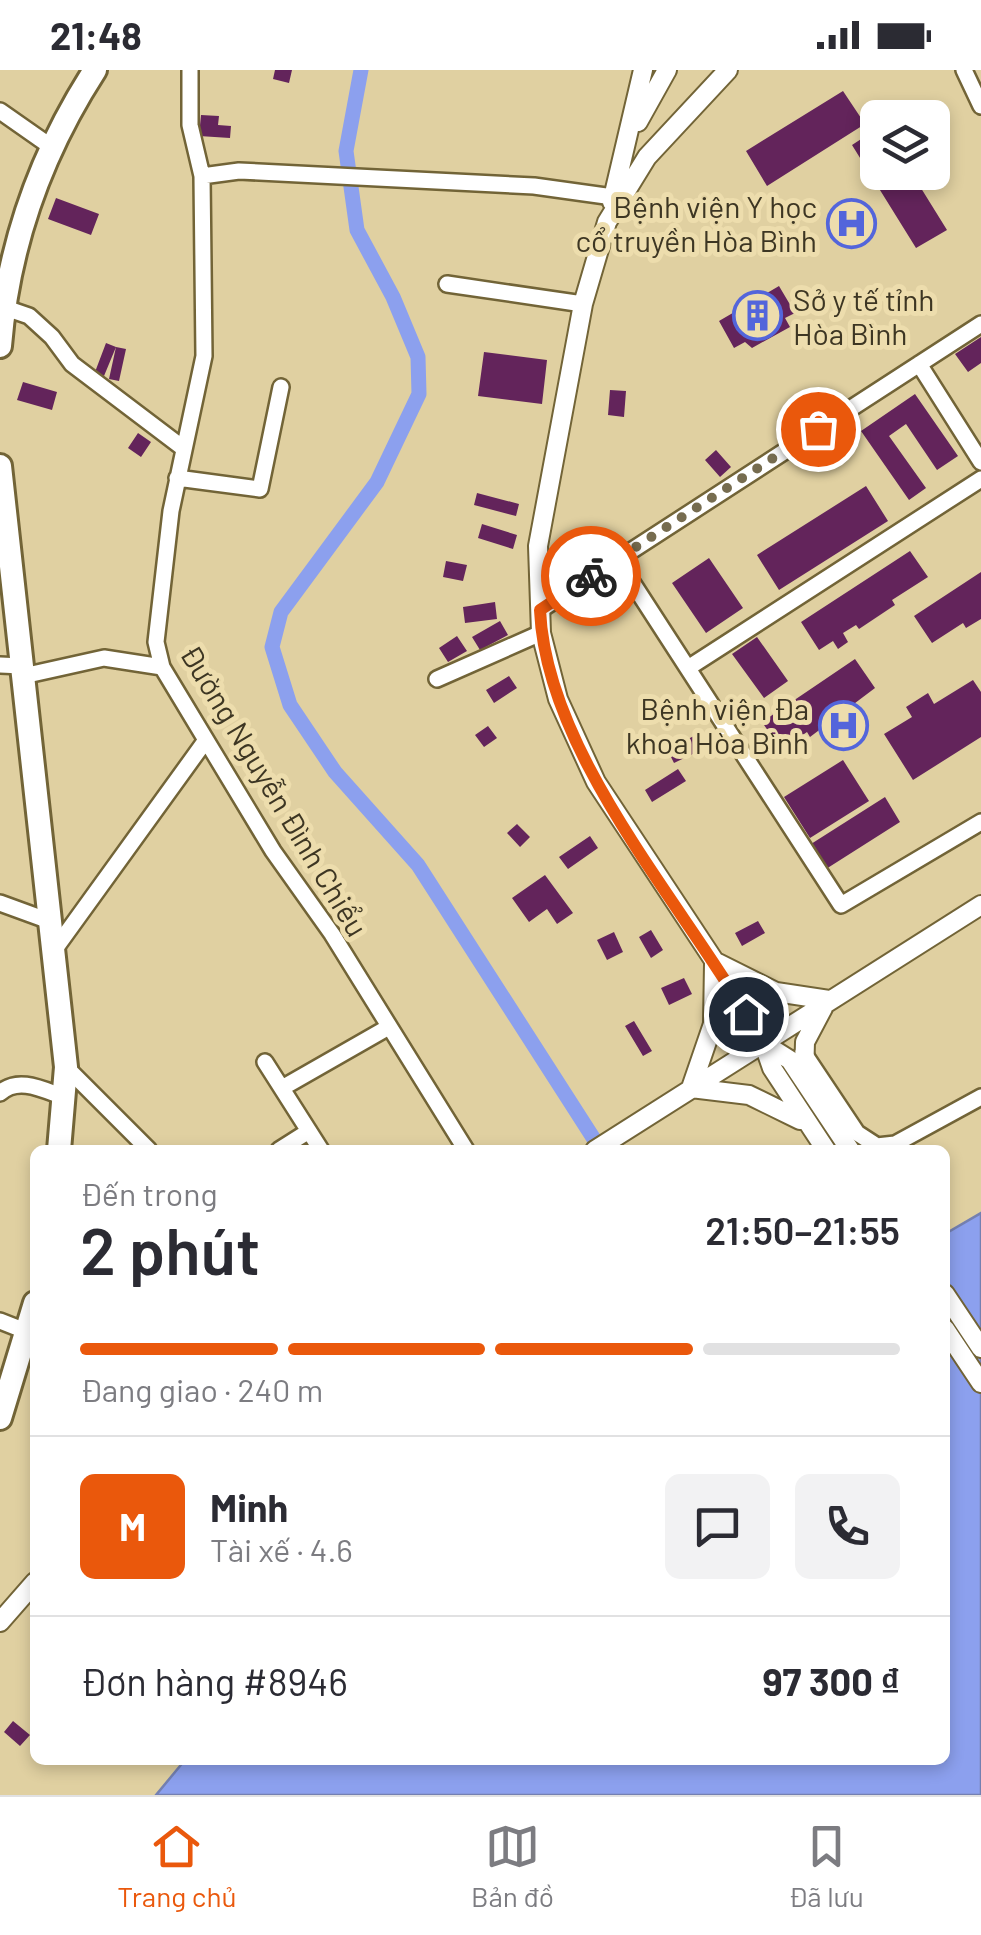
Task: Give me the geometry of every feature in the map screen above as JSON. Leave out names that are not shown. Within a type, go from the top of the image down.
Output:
[{"type":"highway","points":[[0,346],[2,306],[30,194],[50,146],[95,70]]},
{"type":"highway","points":[[0,466],[15,669],[52,922],[66,1067],[59,1145]]},
{"type":"highway","points":[[0,1418],[30,1324]]},
{"type":"main road","points":[[643,70],[629,138],[583,304],[538,546],[541,633],[558,699],[596,782],[713,958],[788,1092],[823,1145]]},
{"type":"main road","points":[[629,138],[668,70]]},
{"type":"main road","points":[[607,222],[647,157],[728,70]]},
{"type":"main road","points":[[603,1145],[830,1000],[978,913]]},
{"type":"main road","points":[[713,958],[764,988],[830,1000]]},
{"type":"main road","points":[[691,1088],[713,1024],[713,958]]},
{"type":"main road","points":[[805,1082],[803,1052],[812,1024],[830,1000]]},
{"type":"main road","points":[[763,1042],[790,1060],[847,1145]]},
{"type":"main road","points":[[691,1088],[766,1100],[812,1128]]},
{"type":"main road","points":[[950,1302],[981,1348]]},
{"type":"main road","points":[[950,1337],[981,1384]]},
{"type":"main road","points":[[0,1622],[30,1588]]},
{"type":"street","name":"Đường Nguyễn Đình Chiểu","points":[[190,70],[190,124],[202,176],[204,356],[178,478],[156,642],[162,667],[463,1145]]},
{"type":"street","points":[[967,71],[981,106]]},
{"type":"street","points":[[0,111],[50,146]]},
{"type":"street","points":[[202,176],[239,171],[324,175],[534,186],[613,197]]},
{"type":"street","points":[[447,284],[583,304]]},
{"type":"street","points":[[2,306],[29,316],[52,336],[72,364],[183,448]]},
{"type":"street","points":[[540,610],[981,324]]},
{"type":"street","points":[[919,364],[981,462]]},
{"type":"street","points":[[178,478],[260,489],[280,387]]},
{"type":"street","points":[[688,668],[981,479]]},
{"type":"street","points":[[617,559],[841,905],[981,822]]},
{"type":"street","points":[[437,680],[541,633]]},
{"type":"street","points":[[15,669],[104,658],[162,667]]},
{"type":"street","points":[[54,949],[206,740]]},
{"type":"street","points":[[0,903],[52,922]]},
{"type":"street","points":[[282,1088],[387,1028]]},
{"type":"street","points":[[803,1052],[858,1133],[876,1145]]},
{"type":"street","points":[[265,1062],[318,1145]]},
{"type":"street","points":[[66,1067],[144,1145]]},
{"type":"street","points":[[0,1094],[7,1087],[24,1084],[64,1098]]},
{"type":"street","points":[[886,1145],[981,1096]]},
{"type":"street","points":[[288,1145],[309,1131]]},
{"type":"street","points":[[0,1321],[28,1332]]},
{"type":"water","points":[[981,1213],[981,1795],[156,1795],[181,1765],[950,1765],[950,1231]]},
{"type":"building","points":[[275,70],[292,70],[289,83],[273,79]]},
{"type":"building","points":[[843,91],[860,116],[860,127],[767,186],[746,151]]},
{"type":"building","points":[[201,115],[219,116],[218,125],[231,126],[230,138],[199,136]]},
{"type":"building","points":[[860,140],[860,158],[852,145]]},
{"type":"building","points":[[880,190],[922,190],[947,230],[916,248]]},
{"type":"building","points":[[56,198],[99,214],[91,235],[48,219]]},
{"type":"building","name":"Sở y tế tỉnh Hòa Bình","points":[[779,286],[795,313],[785,318],[790,327],[752,348],[745,342],[734,348],[719,321]]},
{"type":"building","points":[[981,337],[981,363],[968,372],[955,354]]},
{"type":"building","points":[[106,343],[116,347],[104,376],[95,372]]},
{"type":"building","points":[[116,347],[126,349],[119,381],[109,379]]},
{"type":"building","points":[[484,352],[547,360],[542,404],[478,396]]},
{"type":"building","points":[[23,382],[57,392],[52,410],[17,400]]},
{"type":"building","points":[[610,390],[626,391],[624,417],[608,415]]},
{"type":"building","points":[[915,394],[958,456],[937,470],[906,424],[889,436],[926,488],[909,500],[861,431]]},
{"type":"building","points":[[138,433],[151,442],[141,457],[128,448]]},
{"type":"building","points":[[716,450],[731,467],[720,477],[705,460]]},
{"type":"building","points":[[866,486],[888,521],[779,590],[757,555]]},
{"type":"building","points":[[477,493],[519,504],[516,516],[474,505]]},
{"type":"building","points":[[482,524],[517,535],[513,549],[478,538]]},
{"type":"building","points":[[910,551],[928,577],[892,600],[895,605],[859,629],[856,625],[843,633],[848,642],[838,649],[833,641],[819,650],[801,622]]},
{"type":"building","points":[[709,558],[743,608],[706,633],[672,583]]},
{"type":"building","points":[[446,561],[467,565],[463,581],[443,577]]},
{"type":"building","points":[[981,572],[981,619],[966,628],[963,623],[932,643],[914,616]]},
{"type":"building","points":[[495,602],[497,619],[465,623],[463,607]]},
{"type":"building","points":[[500,621],[508,635],[480,650],[472,637]]},
{"type":"building","points":[[457,636],[467,651],[448,662],[439,648]]},
{"type":"building","points":[[757,637],[788,681],[764,698],[732,654]]},
{"type":"building","points":[[855,659],[875,688],[810,737],[807,732],[781,750],[762,722]]},
{"type":"building","points":[[509,676],[517,688],[494,703],[486,690]]},
{"type":"building","points":[[973,680],[981,692],[981,737],[913,780],[884,734],[912,717],[906,707],[928,693],[934,704]]},
{"type":"building","points":[[488,726],[497,738],[484,747],[475,735]]},
{"type":"building","points":[[694,736],[701,750],[674,763],[667,749]]},
{"type":"building","points":[[843,760],[869,801],[810,838],[784,797]]},
{"type":"building","points":[[678,769],[686,781],[652,802],[645,790]]},
{"type":"building","points":[[885,797],[900,822],[826,869],[811,844]]},
{"type":"building","points":[[517,824],[530,837],[520,847],[507,833]]},
{"type":"building","points":[[590,836],[598,848],[568,869],[559,857]]},
{"type":"building","points":[[545,875],[573,913],[557,924],[547,909],[529,922],[512,898]]},
{"type":"building","points":[[758,921],[765,933],[742,946],[735,933]]},
{"type":"building","points":[[651,930],[663,950],[651,958],[639,937]]},
{"type":"building","points":[[614,932],[623,952],[607,960],[597,940]]},
{"type":"building","points":[[684,978],[692,994],[669,1005],[661,988]]},
{"type":"building","points":[[634,1021],[652,1051],[643,1056],[625,1026]]},
{"type":"building","points":[[13,1721],[30,1735],[20,1746],[4,1732]]},
{"type":"waterway","points":[[361,70],[346,151],[357,230],[393,297],[418,357],[419,394],[377,482],[281,612],[272,647],[290,705],[335,772],[418,865],[598,1145]]},
{"type":"way so far","points":[[591,576],[818,429]]},
{"type":"place","name":"Bệnh viện Y học cổ truyền Hòa Bình","points":[[852,223]]},
{"type":"place","name":"Sở y tế tỉnh Hòa Bình","points":[[758,316]]},
{"type":"place","name":"Bệnh viện Đa khoa Hòa Bình","points":[[844,725]]},
{"type":"route","points":[[591,576],[540,610],[546,662],[558,699],[596,782],[746,1014]]}]
